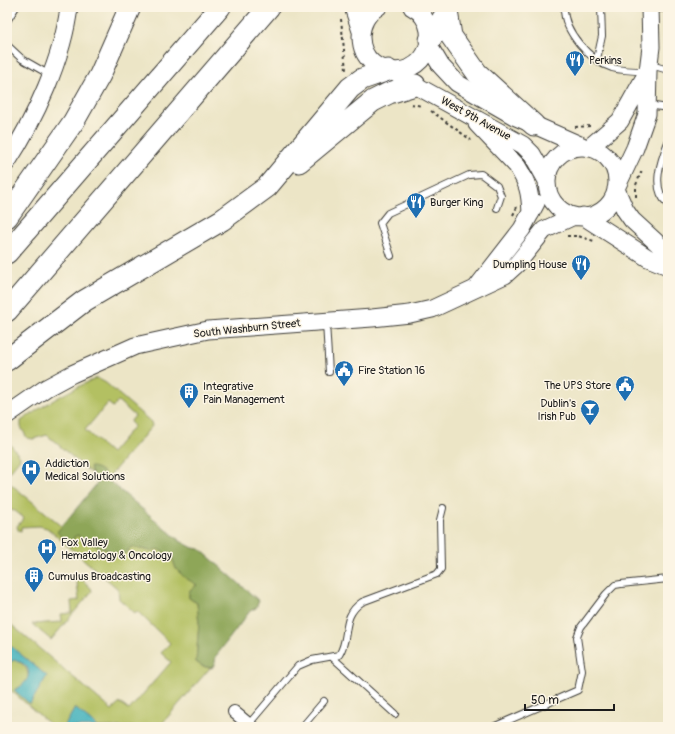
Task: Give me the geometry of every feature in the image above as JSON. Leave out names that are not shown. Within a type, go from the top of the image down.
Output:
[{"type":"highway","points":[[7,217],[42,168],[92,88],[103,68],[130,7]]},
{"type":"highway","points":[[7,253],[220,7]]},
{"type":"highway","points":[[7,311],[269,7]]},
{"type":"highway","points":[[430,43],[448,9]]},
{"type":"highway","points":[[448,9],[451,36],[477,73],[534,126]]},
{"type":"highway","points":[[267,187],[334,105],[350,88],[358,82],[391,71]]},
{"type":"highway","points":[[7,360],[84,301],[222,220],[267,187],[373,102],[389,93],[415,85]]},
{"type":"street","points":[[7,162],[26,129],[58,55],[69,7]]},
{"type":"street","points":[[361,32],[369,14],[378,7]]},
{"type":"street","points":[[391,71],[406,70],[416,65],[424,56],[430,43],[429,28],[424,17],[412,7]]},
{"type":"street","points":[[579,216],[598,213],[604,209],[612,199],[635,148],[647,114],[651,47],[650,8]]},
{"type":"street","points":[[347,11],[361,32]]},
{"type":"street","name":"West 9th Avenue","points":[[361,32],[362,46],[365,53],[374,64],[391,71],[524,145],[532,154],[546,182]]},
{"type":"street","name":"West 9th Avenue","points":[[430,43],[442,66],[457,83],[534,126],[586,147]]},
{"type":"street","points":[[586,147],[610,131],[620,121],[649,68]]},
{"type":"street","points":[[465,111],[519,169],[530,191],[527,211]]},
{"type":"street","points":[[668,253],[632,220],[625,210],[617,188],[616,173],[611,162],[602,153],[586,147],[570,148],[559,155],[552,165],[546,182],[549,195],[555,205],[564,212],[579,216],[648,258],[668,266]]},
{"type":"street","name":"South Washburn Street","points":[[477,287],[522,229],[527,211],[546,182]]},
{"type":"street","name":"South Washburn Street","points":[[7,415],[46,388],[72,374],[135,346],[208,330],[326,321],[424,311],[448,303],[477,287],[505,275],[516,265],[544,230],[579,216]]},
{"type":"street","points":[[234,712],[249,726]]},
{"type":"lane","points":[[7,21],[16,7]]},
{"type":"lane","points":[[564,7],[566,24],[573,36],[597,59],[611,67],[624,70],[649,68],[668,70]]},
{"type":"lane","points":[[597,59],[602,36],[601,7]]},
{"type":"lane","points":[[650,8],[668,8]]},
{"type":"lane","points":[[7,45],[22,59],[50,75]]},
{"type":"lane","points":[[647,105],[668,108]]},
{"type":"lane","points":[[668,142],[659,164],[659,179],[660,195],[668,204]]},
{"type":"lane","points":[[391,256],[380,223],[383,218],[388,213],[469,175],[481,174],[497,186],[501,196],[497,208]]},
{"type":"lane","points":[[326,321],[329,372]]},
{"type":"lane","points":[[249,726],[298,666],[312,660],[339,656],[343,649],[347,620],[354,607],[362,602],[437,574],[441,569],[440,520],[443,508]]},
{"type":"lane","points":[[493,727],[578,690],[582,671],[577,637],[581,627],[606,594],[615,585],[668,578]]},
{"type":"lane","points":[[332,657],[395,714]]},
{"type":"lane","points":[[302,727],[324,700]]},
{"type":"path","points":[[347,11],[345,66],[348,75],[358,82]]},
{"type":"path","points":[[404,105],[417,104],[428,109],[474,142]]},
{"type":"path","points":[[571,126],[590,127],[601,120],[610,131]]},
{"type":"path","points":[[636,199],[636,185],[643,167]]},
{"type":"path","points":[[518,200],[516,207],[527,211]]},
{"type":"path","points":[[561,238],[566,236],[578,236],[598,243]]},
{"type":"green space","points":[[97,378],[106,383],[151,422],[152,426],[107,479],[90,467],[92,474],[47,435],[33,439],[27,438],[21,427],[21,421],[30,415]],"holes":[[[118,401],[135,416],[130,422],[134,426],[111,453],[85,430],[108,403],[113,407]]]},
{"type":"green space","points":[[7,440],[20,457],[7,475]]},
{"type":"green space","points":[[90,467],[101,470],[107,479],[180,541],[193,548],[200,549],[259,601],[256,608],[250,611],[216,656],[215,663],[212,668],[202,666],[196,662],[199,623],[197,603],[189,598],[189,591],[197,585],[184,577],[176,569],[172,557],[158,549],[151,551],[131,547],[126,553],[120,555],[82,540],[78,535],[74,537],[73,545],[69,545],[57,532],[99,481],[92,474]]},
{"type":"green space","points":[[7,481],[74,536],[78,535],[82,540],[120,555],[126,553],[131,547],[151,551],[158,549],[172,557],[176,569],[197,585],[189,591],[189,598],[197,603],[199,623],[196,662],[202,666],[210,668],[159,727],[98,727],[75,708],[64,727],[53,727],[7,687],[7,664],[14,660],[25,666],[28,678],[25,685],[14,690],[47,676],[7,643],[7,621],[112,710],[120,703],[129,710],[171,662],[161,653],[170,643],[137,611],[135,613],[119,599],[118,589],[47,528],[39,526],[21,527],[21,531],[18,530],[17,526],[24,518],[7,507]]},
{"type":"green space","points":[[76,574],[91,588],[92,591],[51,640],[32,624],[62,622],[61,614],[72,613],[71,601],[79,600]]},
{"type":"water","points":[[7,643],[47,676],[30,704],[14,690],[20,687],[27,679],[29,674],[28,670],[21,662],[14,660],[7,664]]},
{"type":"water","points":[[75,708],[98,727],[64,727]]},
{"type":"place","name":"Perkins","points":[[575,77]]},
{"type":"place","name":"Burger King","points":[[416,219]]},
{"type":"place","name":"Dumpling House","points":[[581,281]]},
{"type":"place","name":"Fire Station 16","points":[[344,387]]},
{"type":"place","name":"The UPS Store","points":[[625,402]]},
{"type":"place","name":"Integrative Pain Management","points":[[189,409]]},
{"type":"place","name":"Dublin's Irish Pub","points":[[590,426]]},
{"type":"place","name":"Addiction Medical Solutions","points":[[31,486]]},
{"type":"place","name":"Fox Valley Hematology & Oncology","points":[[47,565]]},
{"type":"place","name":"Cumulus Broadcasting","points":[[34,593]]}]
